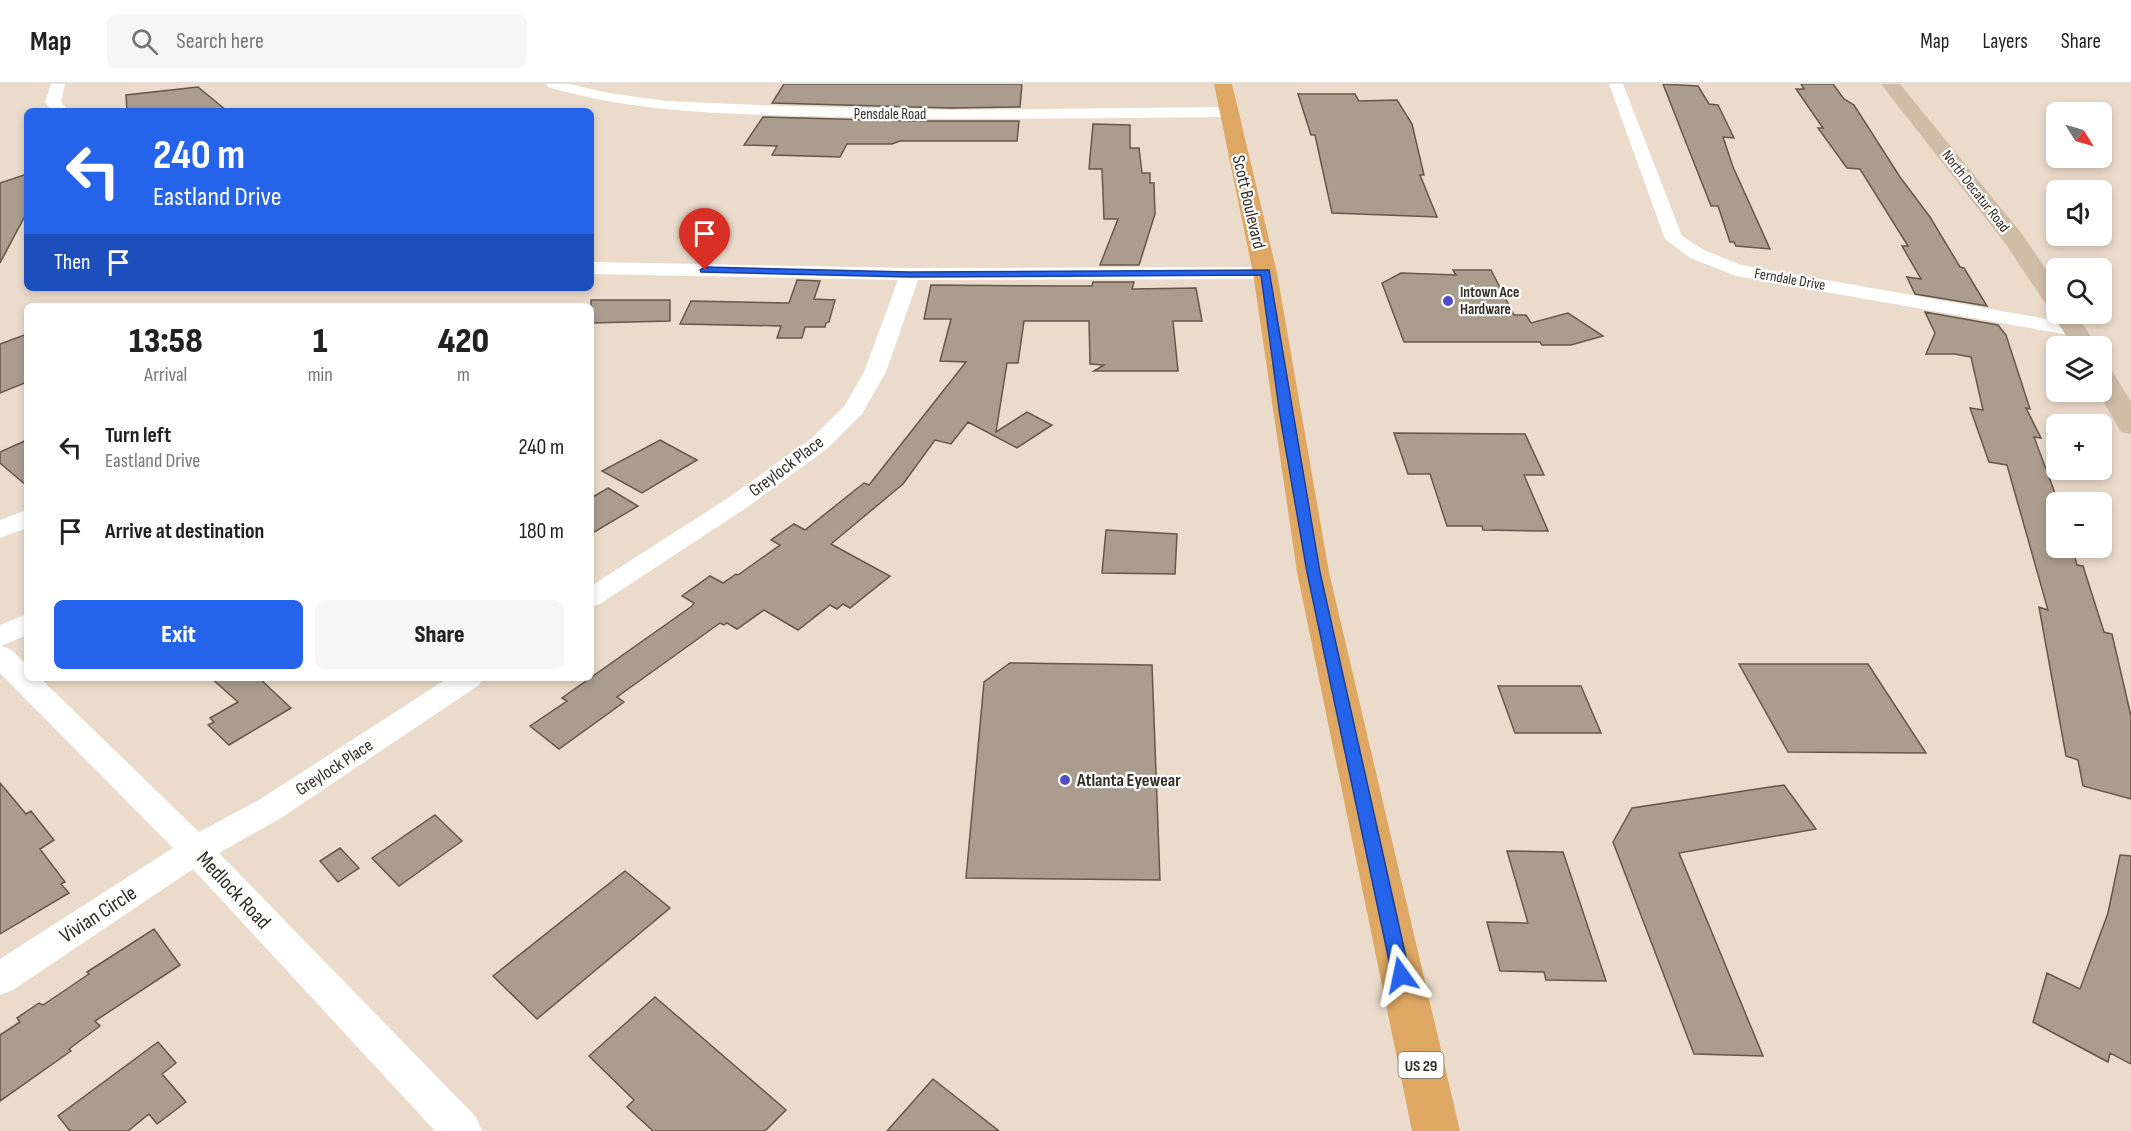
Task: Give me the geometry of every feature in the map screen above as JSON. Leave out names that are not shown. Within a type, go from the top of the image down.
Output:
[{"type":"highway","name":"Scott Boulevard","points":[[1223,84],[1265,273],[1286,416],[1313,572],[1436,1131]]},
{"type":"main road","name":"North Decatur Road","points":[[1890,84],[2014,239],[2046,286]]},
{"type":"main road","points":[[2112,393],[2131,426]]},
{"type":"street","points":[[58,84],[53,102],[58,108]]},
{"type":"street","name":"Pensdale Road","points":[[553,84],[622,98],[745,110],[863,114],[1229,112]]},
{"type":"street","name":"Ferndale Drive","points":[[1617,84],[1674,240],[1697,254],[1736,270],[2075,330]]},
{"type":"street","points":[[594,268],[910,274],[1265,273]]},
{"type":"street","name":"Greylock Place","points":[[594,596],[737,503],[811,450],[854,409],[875,372],[910,274]]},
{"type":"street","points":[[0,530],[24,519]]},
{"type":"street","points":[[0,637],[24,625]]},
{"type":"street","name":"Medlock Road","points":[[0,656],[24,680]]},
{"type":"street","name":"Medlock Road","points":[[25,681],[196,850],[462,1131]]},
{"type":"street","name":"Greylock Place","points":[[196,850],[270,809],[465,681]]},
{"type":"street","name":"Vivian Circle","points":[[0,979],[196,850]]},
{"type":"building","points":[[784,84],[1022,84],[1020,107],[950,108],[772,103]]},
{"type":"building","points":[[1663,84],[1698,86],[1709,104],[1718,105],[1734,138],[1723,137],[1733,167],[1770,249],[1736,246],[1734,242],[1730,242],[1718,206],[1711,206]]},
{"type":"building","points":[[1801,84],[1833,84],[1844,99],[1854,105],[1987,306],[1915,294],[1907,277],[1921,279],[1902,246],[1908,246],[1860,169],[1847,168],[1818,128],[1823,128],[1796,89],[1804,89]]},
{"type":"building","points":[[198,87],[223,108],[127,108],[126,95]]},
{"type":"building","points":[[1298,94],[1355,94],[1359,101],[1397,100],[1412,124],[1424,175],[1420,175],[1437,217],[1332,213],[1315,135],[1311,135]]},
{"type":"building","points":[[763,117],[1019,121],[1017,141],[900,141],[892,144],[847,144],[840,157],[772,155],[777,146],[744,145]]},
{"type":"building","points":[[1093,124],[1130,125],[1130,148],[1139,148],[1142,173],[1150,173],[1150,183],[1154,183],[1155,214],[1139,265],[1100,265],[1118,219],[1104,219],[1102,169],[1089,169]]},
{"type":"building","points":[[24,175],[24,218],[0,263],[0,183]]},
{"type":"building","name":"Intown Ace Hardware","points":[[1453,270],[1491,270],[1514,315],[1526,315],[1531,323],[1568,313],[1603,336],[1571,345],[1542,345],[1540,342],[1404,342],[1382,283],[1401,273],[1456,275]]},
{"type":"building","points":[[797,280],[820,281],[814,299],[835,300],[829,322],[825,327],[805,327],[802,338],[777,338],[781,326],[680,324],[691,301],[789,303]]},
{"type":"building","points":[[1093,282],[1134,282],[1132,289],[1196,288],[1202,321],[1173,321],[1178,371],[1094,371],[1104,365],[1090,364],[1089,321],[1024,321],[1018,363],[1007,363],[996,432],[1027,412],[1052,425],[1017,448],[968,422],[951,444],[935,440],[903,484],[831,544],[890,576],[850,608],[843,604],[837,609],[830,605],[798,630],[764,610],[737,629],[727,623],[724,625],[720,623],[617,697],[624,702],[559,749],[530,726],[567,701],[562,698],[586,681],[594,681],[594,675],[692,606],[694,603],[682,596],[710,576],[723,583],[736,574],[738,575],[780,545],[771,540],[794,524],[805,530],[864,483],[869,485],[966,362],[940,361],[951,319],[924,319],[931,285],[1092,286]]},
{"type":"building","points":[[591,300],[670,300],[670,321],[594,323],[594,303],[591,303]]},
{"type":"building","points":[[1925,312],[1998,325],[2006,335],[2030,409],[2026,408],[2041,438],[2034,437],[2046,469],[2046,480],[2050,480],[2055,492],[2046,492],[2046,558],[2075,558],[2077,565],[2083,566],[2104,632],[2112,634],[2131,716],[2131,799],[2083,786],[2078,760],[2066,756],[2039,607],[2048,610],[2007,465],[1989,462],[1970,408],[1983,410],[1971,357],[1954,354],[1926,354],[1935,333]]},
{"type":"building","points":[[24,335],[24,383],[0,393],[0,344]]},
{"type":"building","points":[[1394,433],[1525,434],[1544,475],[1524,475],[1548,531],[1483,530],[1482,526],[1447,526],[1430,474],[1408,474]]},
{"type":"building","points":[[660,440],[697,460],[642,493],[602,471]]},
{"type":"building","points":[[24,441],[24,483],[0,463],[0,452]]},
{"type":"building","points":[[608,488],[638,506],[594,532],[594,496]]},
{"type":"building","points":[[1106,530],[1177,534],[1175,574],[1102,573]]},
{"type":"building","name":"Atlanta Eyewear","points":[[1010,663],[1152,665],[1160,880],[966,878],[984,682]]},
{"type":"building","points":[[1739,664],[1868,664],[1926,753],[1788,752]]},
{"type":"building","points":[[214,681],[262,681],[291,708],[229,745],[208,725],[214,722],[210,718],[238,702]]},
{"type":"building","points":[[1498,686],[1581,686],[1601,733],[1515,733]]},
{"type":"building","points":[[0,783],[26,814],[31,811],[54,840],[40,849],[65,882],[61,884],[69,893],[0,934]]},
{"type":"building","points":[[1784,785],[1816,829],[1679,853],[1763,1056],[1694,1054],[1613,842],[1632,808]]},
{"type":"building","points":[[435,815],[462,841],[399,886],[372,858]]},
{"type":"building","points":[[340,848],[359,868],[338,882],[320,861]]},
{"type":"building","points":[[1507,851],[1563,852],[1606,981],[1546,980],[1544,972],[1500,971],[1487,922],[1528,923]]},
{"type":"building","points":[[2120,855],[2131,856],[2131,1064],[2110,1053],[2108,1062],[2033,1022],[2047,973],[2080,989],[2108,913]]},
{"type":"building","points":[[625,871],[670,908],[537,1019],[493,976]]},
{"type":"building","points":[[154,929],[180,965],[95,1021],[100,1026],[69,1049],[71,1051],[0,1101],[0,1035],[20,1022],[17,1018],[39,1003],[43,1005],[89,974],[87,972]]},
{"type":"building","points":[[655,997],[786,1110],[765,1131],[653,1131],[627,1107],[634,1100],[589,1056]]},
{"type":"building","points":[[158,1042],[176,1063],[162,1074],[186,1102],[157,1124],[149,1114],[128,1131],[70,1131],[58,1116]]},
{"type":"building","points":[[933,1079],[999,1131],[887,1131]]},
{"type":"place","name":"Intown Ace Hardware","points":[[1448,301]]},
{"type":"place","name":"Atlanta Eyewear","points":[[1065,780]]},
{"type":"route","points":[[705,270],[910,274],[1265,273],[1286,416],[1313,572],[1326,623],[1401,975]]}]
